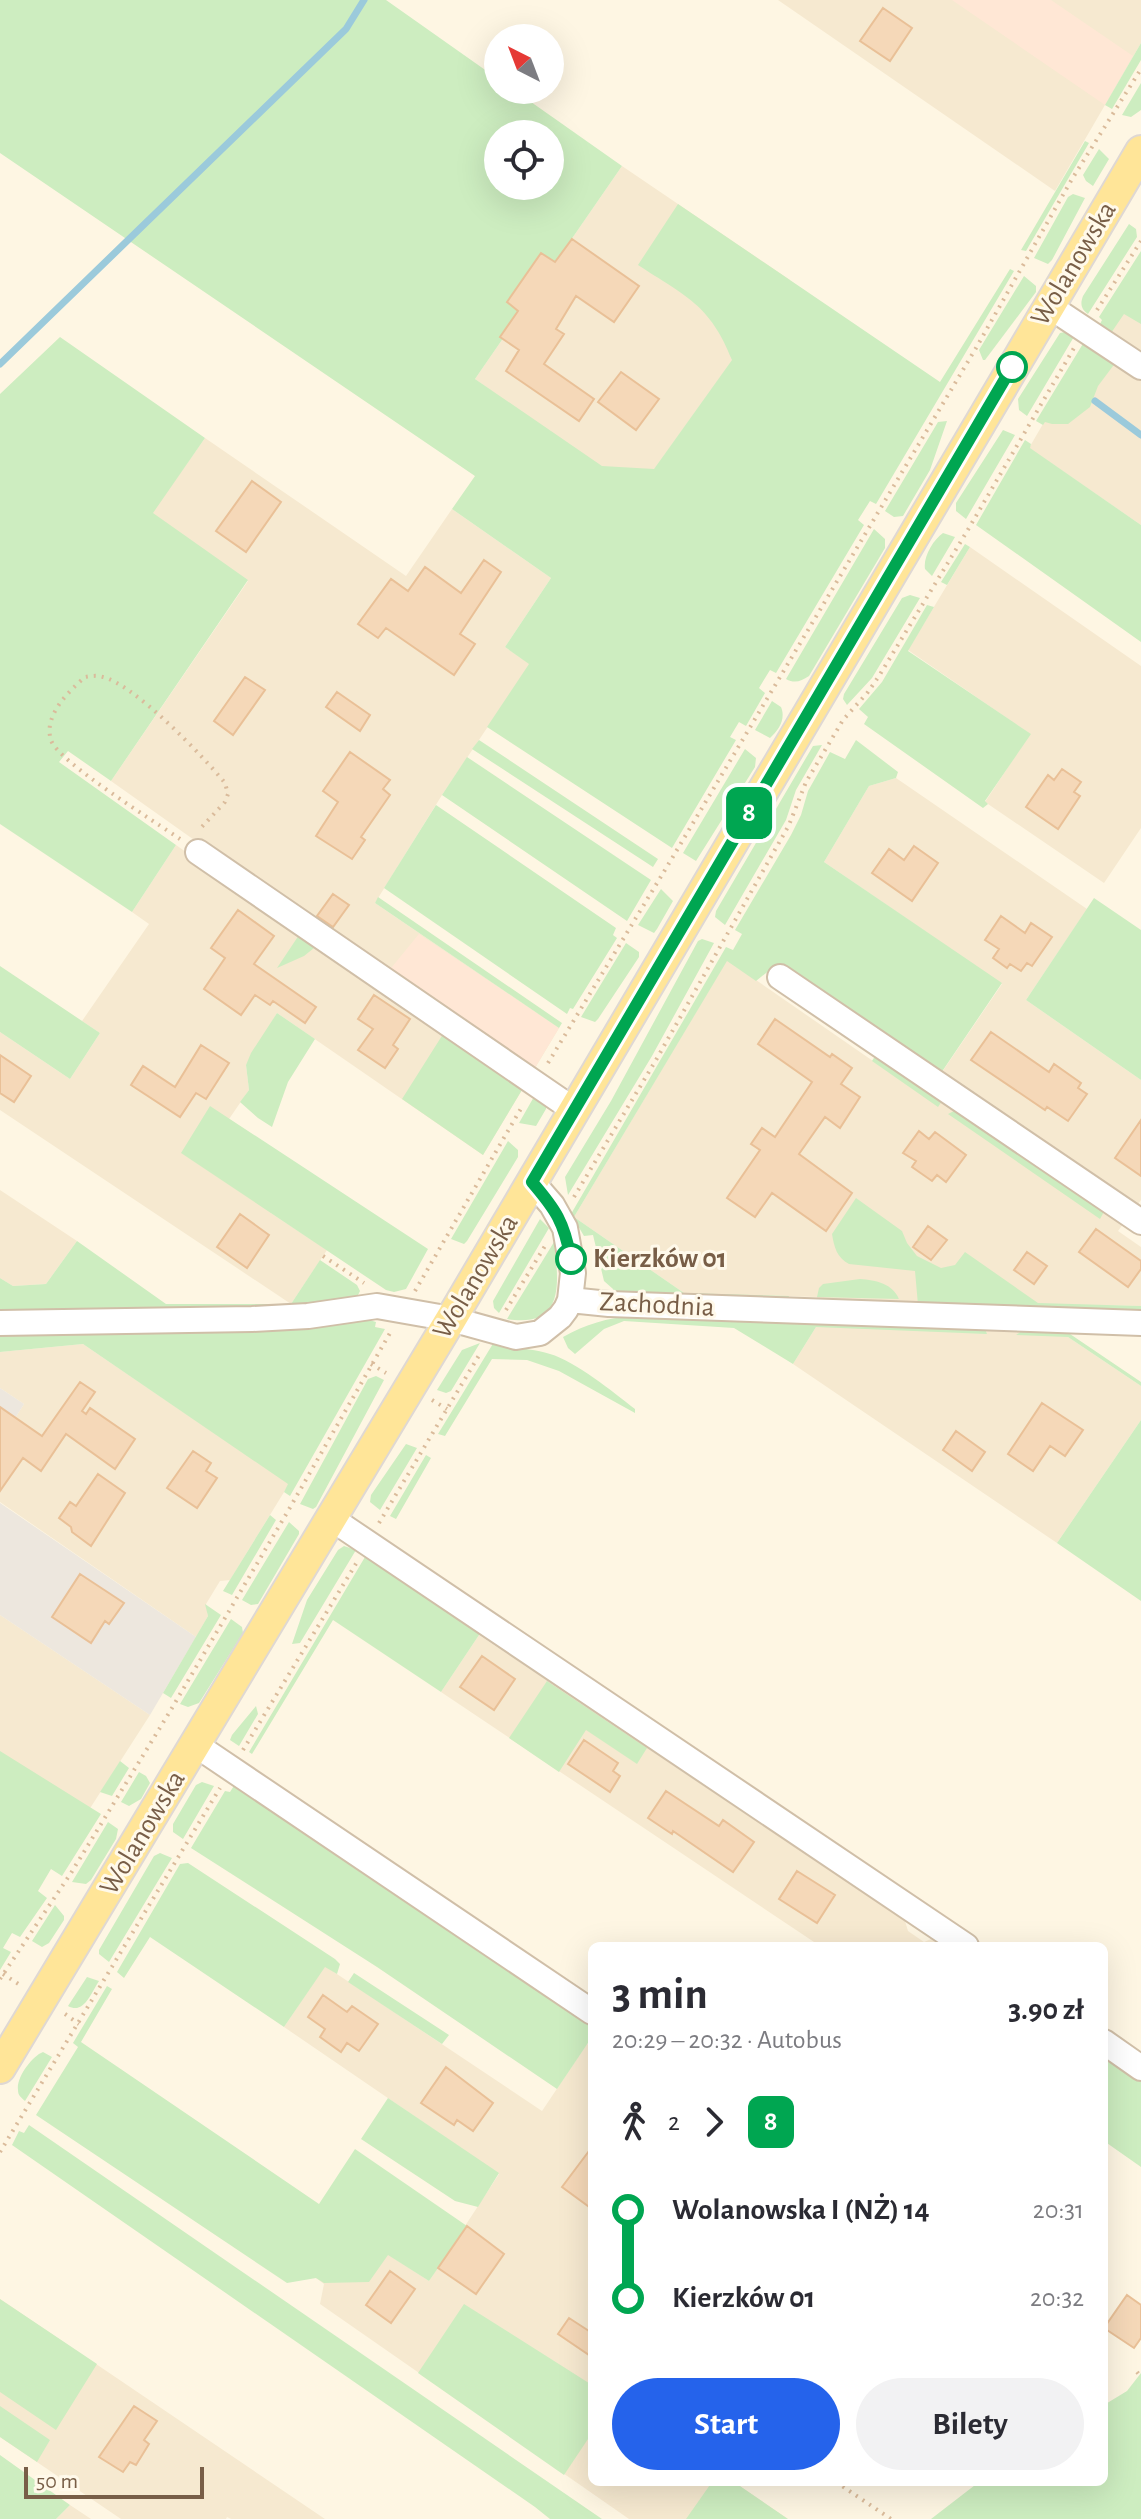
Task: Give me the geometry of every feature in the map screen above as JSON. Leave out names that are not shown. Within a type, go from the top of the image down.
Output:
[{"type":"main road","name":"Wolanowska","points":[[0,2068],[332,1519],[1141,151]]},
{"type":"street","points":[[1049,306],[1141,367]]},
{"type":"street","points":[[193,848],[574,1110]]},
{"type":"street","points":[[780,977],[1141,1222]]},
{"type":"street","points":[[532,1182],[552,1205],[565,1228],[573,1273],[570,1300]]},
{"type":"street","name":"Zachodnia","points":[[0,1323],[202,1321],[308,1316],[377,1306],[451,1319],[516,1337],[540,1333],[560,1317],[570,1300],[667,1307],[1141,1323]]},
{"type":"street","points":[[332,1519],[960,1942]]},
{"type":"street","points":[[196,1745],[588,2009]]},
{"type":"street","points":[[1108,2045],[1141,2068]]},
{"type":"path","points":[[0,1979],[71,1873],[169,1713],[536,1084],[976,348],[1072,179],[1141,69]]},
{"type":"path","points":[[100,676],[114,681],[145,704],[174,727],[225,783],[228,794],[225,802],[193,848],[67,760],[51,741],[49,727],[58,706],[85,677],[100,676]]},
{"type":"path","points":[[323,1256],[372,1290],[377,1306]]},
{"type":"path","points":[[842,2486],[891,2519]]},
{"type":"shaded area","points":[[778,0],[1141,0],[1141,43],[1055,191]]},
{"type":"shaded area","points":[[952,0],[1051,0],[1133,56],[1105,105]]},
{"type":"shaded area","points":[[622,166],[790,280],[592,556],[458,464],[504,400],[475,379]]},
{"type":"shaded area","points":[[1136,264],[1141,268],[1141,525],[1029,448]]},
{"type":"shaded area","points":[[205,438],[406,576],[452,509],[551,578],[505,647],[530,664],[442,795],[375,903],[559,1028],[483,1155],[277,1013],[246,1065],[249,1090],[229,1119],[302,1167],[271,1213],[327,1250],[291,1304],[0,1110],[0,1032],[70,1079],[100,1033],[82,1021],[149,924],[132,912],[176,845],[237,888],[245,876],[111,781],[248,581],[152,513]]},
{"type":"shaded area","points":[[970,547],[1141,666],[1141,828],[1104,883],[985,802],[1030,734],[908,650]]},
{"type":"shaded area","points":[[896,778],[1087,909],[1026,1000],[1141,1080],[1141,1200],[1118,1231],[1141,1247],[1141,1306],[1091,1305],[1068,1337],[1141,1386],[1141,1420],[1057,1543],[793,1364],[816,1327],[817,1297],[684,1293],[574,1217],[727,960],[925,1097],[1002,984],[824,862],[869,786]]},
{"type":"shaded area","points":[[419,934],[559,1028],[533,1071],[387,973]]},
{"type":"shaded area","points":[[0,1190],[77,1241],[46,1284],[13,1286],[0,1278]]},
{"type":"shaded area","points":[[83,1344],[289,1484],[230,1580],[220,1581],[206,1604],[208,1616],[196,1637],[0,1502],[0,1442],[24,1404],[0,1388],[0,1352]]},
{"type":"shaded area","points":[[0,1388],[24,1404],[0,1442]]},
{"type":"shaded area","points":[[0,1503],[196,1637],[150,1715],[0,1615]]},
{"type":"shaded area","points":[[0,1615],[150,1715],[51,1869],[0,1837]]},
{"type":"shaded area","points":[[479,1635],[905,1921],[908,1931],[924,1942],[814,1942],[441,1692]]},
{"type":"shaded area","points":[[325,1966],[542,2111],[588,2045],[588,2486],[740,2486],[788,2519],[629,2519],[320,2304],[324,2284],[316,2278],[349,2229],[429,2281],[499,2174],[284,2027]]},
{"type":"shaded area","points":[[0,2299],[325,2519],[121,2519],[0,2437]]},
{"type":"shaded area","points":[[70,2505],[91,2519],[56,2519]]},
{"type":"green space","points":[[0,0],[386,0],[484,69],[484,104],[534,104],[557,120],[484,120],[484,200],[564,200],[564,125],[622,166],[475,379],[602,466],[654,469],[732,360],[724,341],[705,314],[683,294],[638,265],[678,204],[940,382],[1010,269],[1014,271],[876,504],[870,501],[858,520],[864,525],[776,673],[770,670],[759,688],[765,693],[746,726],[739,722],[730,737],[736,740],[672,848],[487,727],[529,664],[505,647],[551,578],[452,509],[475,476],[0,153]]},
{"type":"green space","points":[[1141,43],[1141,60],[1112,109],[1105,105]]},
{"type":"green space","points":[[1141,83],[1141,110],[1131,117],[1122,115]]},
{"type":"green space","points":[[1085,141],[1089,143],[1026,251],[1021,250]]},
{"type":"green space","points":[[1099,149],[1109,159],[1093,186],[1083,175]]},
{"type":"green space","points":[[1073,194],[1085,198],[1052,260],[1048,264],[1034,258],[1068,197]]},
{"type":"green space","points":[[1129,224],[1136,229],[1137,237],[1088,314],[1082,306],[1083,296]]},
{"type":"green space","points":[[1141,251],[1141,324],[1124,314],[1111,333],[1100,324],[1102,320],[1099,317]]},
{"type":"green space","points":[[1024,276],[1036,286],[1036,292],[983,360],[979,350]]},
{"type":"green space","points":[[1060,333],[1075,335],[1027,416],[1019,410],[1018,399]]},
{"type":"green space","points":[[60,337],[205,438],[153,513],[248,580],[111,781],[68,751],[59,762],[176,845],[132,912],[0,824],[0,394]]},
{"type":"green space","points":[[1084,342],[1116,362],[1098,386],[1090,407],[1068,424],[1045,422],[1043,425],[1036,421]]},
{"type":"green space","points":[[947,421],[930,470],[903,516],[894,517],[885,511],[938,422]]},
{"type":"green space","points":[[1003,430],[1015,435],[966,519],[956,511],[956,503]]},
{"type":"green space","points":[[1025,440],[1031,444],[1030,448],[1141,525],[1141,642],[976,525]]},
{"type":"green space","points":[[874,529],[885,539],[885,548],[809,676],[798,681],[786,679]]},
{"type":"green space","points":[[943,533],[955,537],[932,576],[925,569],[927,554]]},
{"type":"green space","points":[[965,544],[970,547],[947,585],[941,582]]},
{"type":"green space","points":[[910,595],[920,598],[872,678],[847,705],[844,694],[902,598]]},
{"type":"green space","points":[[927,605],[934,607],[908,651],[1031,734],[983,808],[864,724],[868,717],[859,709],[882,682]]},
{"type":"green space","points":[[772,701],[781,707],[783,716],[779,728],[770,738],[755,730]]},
{"type":"green space","points":[[479,740],[658,859],[653,867],[472,749]]},
{"type":"green space","points":[[856,740],[898,772],[896,778],[869,786],[824,862],[1002,983],[939,1076],[771,969],[756,981],[727,961],[574,1217],[684,1293],[789,1296],[787,1302],[612,1295],[613,1289],[604,1281],[593,1235],[584,1236],[571,1214],[726,947],[733,950],[742,934],[735,930],[791,835],[808,791],[830,752],[845,759]]},
{"type":"green space","points":[[822,745],[796,790],[786,820],[725,925],[715,917],[716,911],[813,746]]},
{"type":"green space","points":[[745,749],[756,758],[755,767],[696,861],[683,853]]},
{"type":"green space","points":[[467,757],[651,880],[627,921],[442,795]]},
{"type":"green space","points":[[436,805],[616,928],[613,935],[617,938],[567,1014],[384,888]]},
{"type":"green space","points":[[661,889],[673,901],[654,933],[638,925]]},
{"type":"green space","points":[[378,897],[562,1023],[559,1028],[375,903]]},
{"type":"green space","points":[[1094,898],[1141,930],[1141,1080],[1026,1000]]},
{"type":"green space","points":[[301,932],[319,944],[304,956],[277,968]]},
{"type":"green space","points":[[702,939],[714,943],[652,1056],[568,1195],[565,1177],[611,1101],[698,941]]},
{"type":"green space","points":[[626,943],[639,952],[639,957],[598,1019],[595,1022],[581,1017]]},
{"type":"green space","points":[[0,966],[100,1033],[70,1079],[0,1032]]},
{"type":"green space","points":[[277,1013],[315,1039],[288,1082],[272,1127],[240,1102],[249,1090],[246,1065]]},
{"type":"green space","points":[[445,1031],[525,1085],[483,1155],[402,1099]]},
{"type":"green space","points":[[877,1053],[941,1096],[938,1107],[872,1061]]},
{"type":"green space","points":[[535,1095],[546,1104],[546,1109],[536,1126],[519,1123]]},
{"type":"green space","points":[[210,1106],[428,1249],[406,1289],[386,1290],[181,1153]]},
{"type":"green space","points":[[958,1109],[1106,1208],[1100,1219],[948,1114]]},
{"type":"green space","points":[[508,1141],[518,1150],[518,1157],[467,1241],[464,1244],[451,1239]]},
{"type":"green space","points":[[856,1198],[902,1231],[917,1256],[941,1268],[955,1265],[965,1252],[1038,1303],[1141,1306],[1141,1313],[918,1305],[915,1271],[849,1264],[839,1255],[832,1234]]},
{"type":"green space","points":[[540,1219],[549,1228],[499,1313],[493,1301]]},
{"type":"green space","points":[[77,1241],[166,1304],[291,1304],[320,1260],[357,1285],[360,1291],[357,1297],[319,1307],[0,1312],[0,1278],[13,1286],[46,1284]]},
{"type":"green space","points":[[554,1242],[557,1287],[549,1309],[540,1317],[507,1319]]},
{"type":"green space","points":[[860,1279],[883,1284],[893,1290],[899,1299],[817,1297],[823,1284]]},
{"type":"green space","points":[[633,1316],[985,1329],[987,1334],[816,1327],[793,1364],[734,1328],[624,1321],[604,1329],[575,1354],[563,1337],[597,1322]]},
{"type":"green space","points":[[363,1318],[376,1322],[375,1327],[385,1329],[290,1496],[284,1492],[288,1484],[83,1344],[0,1352],[0,1330],[281,1330]]},
{"type":"green space","points":[[1034,1330],[1062,1330],[1070,1334],[1141,1382],[1141,1386],[1068,1337],[1016,1335]]},
{"type":"green space","points":[[494,1342],[560,1358],[605,1386],[635,1409],[635,1413],[559,1371],[527,1360],[492,1359],[445,1436],[438,1434]]},
{"type":"green space","points":[[480,1343],[451,1391],[437,1390],[462,1350]]},
{"type":"green space","points":[[376,1376],[384,1380],[316,1507],[313,1509],[300,1504],[368,1379]]},
{"type":"green space","points":[[1141,1420],[1141,1601],[1057,1543]]},
{"type":"green space","points":[[406,1444],[417,1448],[380,1510],[370,1502],[371,1495]]},
{"type":"green space","points":[[426,1455],[431,1458],[396,1519],[390,1516]]},
{"type":"green space","points":[[270,1515],[276,1520],[232,1595],[223,1591]]},
{"type":"green space","points":[[289,1522],[299,1534],[258,1604],[251,1605],[242,1600]]},
{"type":"green space","points":[[344,1546],[356,1550],[300,1643],[292,1644],[307,1600],[338,1550]]},
{"type":"green space","points":[[373,1554],[483,1628],[479,1635],[441,1692],[333,1620],[252,1754],[249,1752],[365,1557],[370,1559]]},
{"type":"green space","points":[[205,1604],[221,1615],[171,1698],[163,1693],[208,1616]]},
{"type":"green space","points":[[231,1619],[242,1627],[243,1633],[199,1703],[188,1707],[180,1704]]},
{"type":"green space","points":[[547,1681],[647,1748],[637,1764],[586,1730],[559,1772],[509,1738]]},
{"type":"green space","points":[[256,1706],[258,1714],[239,1746],[230,1740],[232,1735]]},
{"type":"green space","points":[[0,1751],[101,1814],[62,1876],[51,1869],[38,1891],[47,1898],[20,1937],[12,1933],[3,1948],[11,1952],[0,1970]]},
{"type":"green space","points":[[120,1761],[129,1768],[112,1796],[100,1792]]},
{"type":"green space","points":[[139,1772],[150,1783],[141,1799],[129,1806],[121,1802]]},
{"type":"green space","points":[[237,1781],[588,2019],[588,2043],[557,2089],[377,1967],[191,1848],[225,1791],[230,1792]]},
{"type":"green space","points":[[202,1782],[214,1786],[183,1839],[173,1832],[173,1824],[196,1785]]},
{"type":"green space","points":[[108,1822],[118,1829],[116,1839],[91,1880],[86,1884],[72,1882]]},
{"type":"green space","points":[[160,1853],[172,1858],[109,1962],[99,1954],[99,1950],[154,1856]]},
{"type":"green space","points":[[188,1863],[340,1964],[337,1974],[325,1967],[284,2027],[150,1937],[124,1978],[117,1972],[180,1864]]},
{"type":"green space","points":[[55,1905],[64,1920],[49,1943],[42,1947],[32,1941]]},
{"type":"green space","points":[[354,1973],[449,2035],[442,2044],[348,1982]]},
{"type":"green space","points":[[87,1977],[99,1981],[90,1997],[78,2008],[68,2006]]},
{"type":"green space","points":[[107,1986],[112,1989],[81,2042],[319,2204],[355,2149],[467,2226],[429,2281],[388,2255],[369,2282],[324,2283],[316,2278],[287,2283],[36,2115],[78,2047],[73,2043]]},
{"type":"green space","points":[[43,2052],[52,2057],[25,2101],[19,2094],[18,2085],[22,2074]]},
{"type":"green space","points":[[1108,2053],[1141,2075],[1141,2167],[1108,2144]]},
{"type":"green space","points":[[388,2098],[499,2173],[478,2207],[455,2201],[361,2139]]},
{"type":"green space","points":[[29,2125],[602,2519],[550,2519],[12,2145],[19,2131],[24,2133]]},
{"type":"green space","points":[[0,2299],[97,2364],[56,2430],[0,2392]]},
{"type":"green space","points":[[464,2304],[588,2382],[588,2439],[564,2475],[418,2373]]},
{"type":"green space","points":[[1141,2373],[1141,2519],[931,2519],[974,2486],[1108,2486],[1108,2403],[1127,2391]]},
{"type":"green space","points":[[0,2406],[50,2440],[37,2462],[0,2437]]},
{"type":"green space","points":[[0,2455],[70,2505],[56,2519],[0,2519]]},
{"type":"green space","points":[[709,2486],[740,2486],[788,2519],[686,2519]]},
{"type":"building","points":[[883,8],[912,28],[890,61],[860,41]]},
{"type":"building","points":[[572,239],[639,286],[614,322],[576,296],[556,329],[564,334],[544,364],[594,399],[579,421],[506,371],[519,350],[500,337],[518,311],[507,302],[541,253],[555,262]]},
{"type":"building","points":[[621,372],[659,399],[636,430],[598,402]]},
{"type":"building","points":[[252,481],[281,502],[246,552],[216,531]]},
{"type":"building","points":[[484,560],[501,572],[460,634],[475,644],[454,675],[386,628],[378,638],[358,624],[391,579],[408,591],[425,567],[461,593]]},
{"type":"building","points":[[245,677],[265,690],[233,735],[214,721]]},
{"type":"building","points":[[337,692],[370,715],[360,731],[326,707]]},
{"type":"building","points":[[350,752],[390,780],[383,789],[390,795],[361,837],[365,840],[352,859],[316,836],[338,802],[323,791]]},
{"type":"building","points":[[1062,769],[1081,782],[1074,792],[1080,796],[1058,829],[1026,807],[1048,775],[1054,780]]},
{"type":"building","points":[[914,846],[938,863],[912,901],[872,873],[889,849],[904,860]]},
{"type":"building","points":[[333,894],[349,905],[333,927],[317,916]]},
{"type":"building","points":[[238,910],[274,936],[254,964],[316,1007],[305,1023],[273,1001],[270,1005],[255,995],[241,1015],[204,989],[225,958],[211,948]]},
{"type":"building","points":[[1001,916],[1025,933],[1031,923],[1052,937],[1032,966],[1027,963],[1021,971],[1010,964],[1007,968],[993,958],[999,949],[985,940]]},
{"type":"building","points":[[374,995],[410,1019],[393,1045],[398,1049],[385,1068],[358,1050],[373,1029],[358,1019]]},
{"type":"building","points":[[775,1019],[830,1057],[832,1054],[852,1068],[841,1084],[860,1097],[840,1128],[825,1117],[799,1154],[852,1193],[826,1231],[772,1193],[755,1217],[727,1198],[760,1150],[751,1144],[762,1128],[775,1137],[812,1082],[758,1044]]},
{"type":"building","points":[[991,1032],[1049,1072],[1054,1064],[1081,1083],[1078,1088],[1087,1094],[1068,1121],[1047,1107],[1045,1110],[971,1060]]},
{"type":"building","points":[[201,1045],[229,1063],[206,1099],[196,1093],[180,1117],[131,1085],[143,1066],[175,1087]]},
{"type":"building","points":[[0,1055],[31,1076],[14,1102],[0,1093]]},
{"type":"building","points":[[1141,1120],[1141,1176],[1115,1158]]},
{"type":"building","points":[[919,1131],[929,1139],[935,1132],[966,1155],[946,1182],[937,1175],[932,1181],[912,1167],[916,1161],[903,1153]]},
{"type":"building","points":[[240,1214],[269,1235],[247,1268],[217,1247]]},
{"type":"building","points":[[928,1226],[947,1240],[931,1260],[913,1247]]},
{"type":"building","points":[[1096,1229],[1141,1261],[1141,1269],[1128,1287],[1079,1252]]},
{"type":"building","points":[[1027,1252],[1047,1266],[1034,1284],[1014,1270]]},
{"type":"building","points":[[80,1382],[95,1392],[82,1411],[86,1414],[90,1408],[135,1439],[115,1469],[66,1434],[41,1471],[23,1458],[0,1491],[0,1407],[42,1436]]},
{"type":"building","points":[[1042,1403],[1083,1430],[1065,1456],[1050,1446],[1033,1471],[1008,1454]]},
{"type":"building","points":[[956,1431],[985,1452],[972,1471],[943,1450]]},
{"type":"building","points":[[193,1451],[211,1463],[206,1471],[217,1478],[197,1508],[167,1488]]},
{"type":"building","points":[[98,1474],[125,1493],[91,1546],[59,1518],[70,1502],[76,1506]]},
{"type":"building","points":[[80,1574],[124,1603],[109,1624],[105,1621],[91,1643],[52,1617]]},
{"type":"building","points":[[482,1656],[515,1679],[494,1710],[460,1687]]},
{"type":"building","points":[[584,1740],[618,1763],[613,1771],[620,1776],[610,1792],[568,1764]]},
{"type":"building","points":[[666,1791],[719,1826],[723,1820],[754,1842],[733,1872],[673,1831],[672,1834],[648,1818]]},
{"type":"building","points":[[797,1871],[835,1895],[817,1923],[779,1899]]},
{"type":"building","points":[[323,1995],[347,2012],[352,2006],[378,2024],[359,2051],[347,2043],[341,2052],[320,2037],[325,2029],[308,2017]]},
{"type":"building","points":[[446,2067],[493,2103],[473,2131],[457,2120],[454,2125],[421,2103]]},
{"type":"building","points":[[588,2152],[588,2206],[562,2187]]},
{"type":"building","points":[[467,2226],[504,2254],[476,2294],[438,2268]]},
{"type":"building","points":[[390,2271],[415,2289],[391,2323],[366,2305]]},
{"type":"building","points":[[1127,2295],[1141,2305],[1141,2338],[1134,2348],[1108,2331],[1108,2322]]},
{"type":"building","points":[[569,2318],[588,2330],[588,2354],[558,2334]]},
{"type":"building","points":[[134,2406],[157,2421],[144,2440],[149,2444],[136,2465],[130,2462],[123,2472],[99,2457]]},
{"type":"waterway","points":[[0,364],[346,29],[364,0]]},
{"type":"waterway","points":[[1095,401],[1141,435]]},
{"type":"bus line","name":"8","points":[[571,1259],[565,1228],[552,1205],[532,1182],[1012,367]]},
{"type":"place","name":"Kierzków 01","points":[[571,1259]]}]
